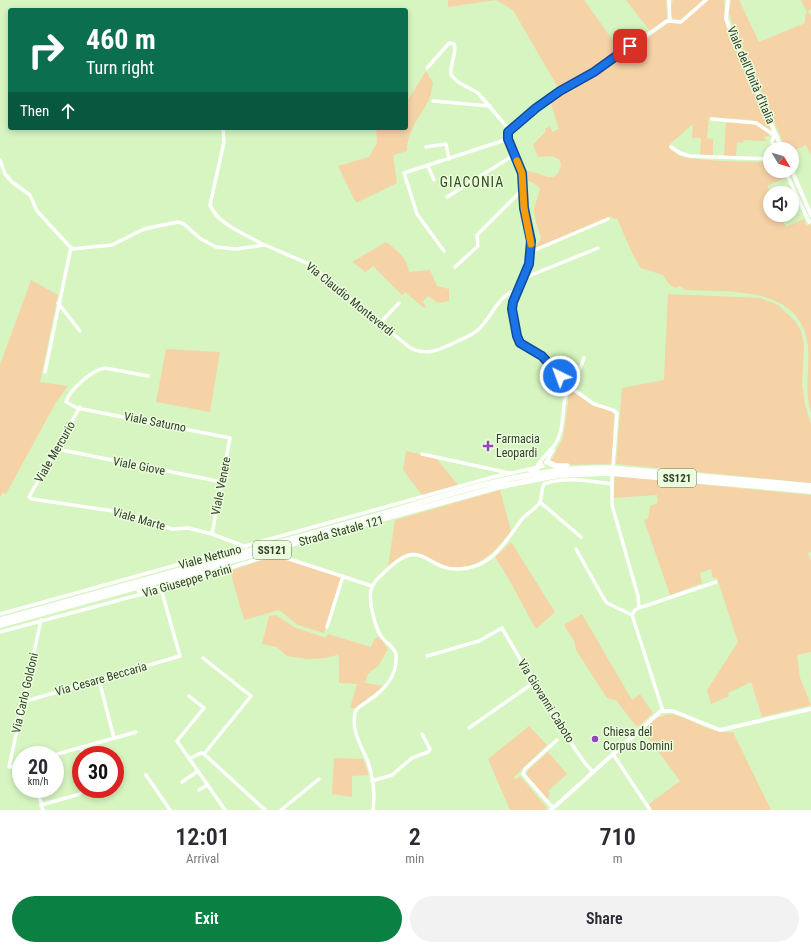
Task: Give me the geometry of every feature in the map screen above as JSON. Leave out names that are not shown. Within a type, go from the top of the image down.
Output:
[{"type":"main road","points":[[542,466],[582,465],[595,468]]},
{"type":"main road","name":"SS121","points":[[542,466],[652,471],[811,486]]},
{"type":"main road","name":"SS121","points":[[542,466],[582,473],[618,473],[811,491]]},
{"type":"main road","name":"Strada Statale 121","points":[[0,620],[496,483],[542,466]]},
{"type":"main road","name":"Strada Statale 121","points":[[0,625],[498,487],[542,466]]},
{"type":"main road","points":[[113,594],[125,594],[149,588],[161,589],[169,583],[215,569],[226,563]]},
{"type":"street","points":[[669,0],[670,20]]},
{"type":"street","points":[[508,132],[536,108],[560,91],[594,72],[670,20],[681,22],[706,0]]},
{"type":"street","name":"Viale dell'Unità d'Italia","points":[[728,0],[726,18],[729,27],[779,142]]},
{"type":"street","points":[[427,68],[449,44],[454,44],[456,50],[451,61],[451,76],[458,82],[475,91],[490,106],[507,127],[508,139],[522,173],[524,208],[531,241],[524,278],[517,291],[512,309],[517,336],[520,342],[542,356],[571,388],[594,404],[613,410],[617,413],[613,465]]},
{"type":"street","points":[[432,101],[490,106]]},
{"type":"street","points":[[712,119],[756,123],[775,134],[772,142]]},
{"type":"street","points":[[223,130],[224,142],[210,206],[215,214],[224,222],[263,245]]},
{"type":"street","points":[[444,251],[417,214],[404,173],[508,139]]},
{"type":"street","points":[[426,147],[446,144],[449,159]]},
{"type":"street","points":[[671,147],[680,153],[690,156],[763,159]]},
{"type":"street","points":[[447,197],[514,155]]},
{"type":"street","points":[[0,160],[5,174],[12,182],[30,195],[37,211],[71,247],[58,303],[45,372]]},
{"type":"street","points":[[428,166],[434,180]]},
{"type":"street","points":[[788,178],[808,222],[811,221]]},
{"type":"street","points":[[795,178],[811,215]]},
{"type":"street","points":[[455,267],[478,246],[477,235],[523,189]]},
{"type":"street","points":[[530,252],[608,219]]},
{"type":"street","name":"Via Claudio Monteverdi","points":[[71,247],[112,245],[144,229],[178,222],[184,224],[201,239],[216,247],[236,249],[263,245],[309,264],[413,350],[437,351],[478,330],[510,292],[517,291]]},
{"type":"street","points":[[524,278],[598,248]]},
{"type":"street","points":[[58,303],[80,331]]},
{"type":"street","points":[[380,323],[398,303]]},
{"type":"street","points":[[542,466],[561,433],[566,393],[571,388],[584,358]]},
{"type":"street","points":[[80,407],[77,408],[67,404],[66,400],[79,384],[100,369],[105,368],[148,376]]},
{"type":"street","name":"Viale Saturno","points":[[80,407],[230,438]]},
{"type":"street","name":"Viale Mercurio","points":[[29,497],[80,407]]},
{"type":"street","name":"Viale Venere","points":[[212,534],[230,438]]},
{"type":"street","name":"Viale Giove","points":[[57,449],[222,482]]},
{"type":"street","points":[[422,454],[510,473]]},
{"type":"street","name":"Viale Nettuno","points":[[0,614],[510,473],[542,466]]},
{"type":"street","points":[[612,475],[612,505],[638,596],[639,608]]},
{"type":"street","points":[[373,810],[374,792],[372,781],[368,764],[355,731],[355,713],[358,707],[375,696],[392,678],[396,655],[395,650],[382,638],[376,626],[370,595],[372,586],[399,559],[409,554],[422,555],[451,569],[467,568],[487,560],[504,546],[524,517],[540,502],[544,484],[578,479],[612,484]]},
{"type":"street","name":"Viale Marte","points":[[29,497],[120,512],[172,529],[188,528],[212,534],[246,547]]},
{"type":"street","points":[[540,502],[581,537]]},
{"type":"street","points":[[576,549],[607,603],[632,615],[663,711]]},
{"type":"street","name":"Via Giuseppe Parini","points":[[0,632],[161,589],[274,554],[372,586]]},
{"type":"street","points":[[327,627],[343,576]]},
{"type":"street","points":[[632,615],[635,610],[639,608],[716,582]]},
{"type":"street","name":"Via Cesare Beccaria","points":[[23,702],[180,656],[161,589]]},
{"type":"street","name":"Via Carlo Goldoni","points":[[14,746],[41,620]]},
{"type":"street","name":"Via Giovanni Caboto","points":[[427,656],[479,641],[502,628],[533,683],[584,762],[593,772]]},
{"type":"street","points":[[203,658],[251,696],[204,754]]},
{"type":"street","points":[[99,680],[114,738]]},
{"type":"street","points":[[469,728],[533,683]]},
{"type":"street","points":[[189,696],[204,708],[177,741],[224,810]]},
{"type":"street","points":[[557,740],[525,769],[523,774],[552,809],[656,714],[663,711],[679,713],[720,730],[811,709]]},
{"type":"street","points":[[85,746],[136,732]]},
{"type":"street","points":[[372,781],[392,775],[412,758],[428,752],[430,749],[422,734]]},
{"type":"street","name":"Via Carlo Goldoni","points":[[12,753],[9,767],[12,766]]},
{"type":"street","points":[[189,759],[201,753],[204,754],[266,810]]},
{"type":"street","points":[[613,754],[650,810]]},
{"type":"street","points":[[182,782],[198,771]]},
{"type":"street","points":[[146,776],[170,810]]},
{"type":"street","points":[[281,810],[319,779]]},
{"type":"street","points":[[199,790],[207,785]]},
{"type":"street","points":[[41,805],[72,796]]},
{"type":"street","points":[[39,798],[43,810]]},
{"type":"shaded area","points":[[448,0],[496,0],[448,7]]},
{"type":"shaded area","points":[[496,0],[584,0],[620,50],[594,70],[561,89],[557,86],[513,10]]},
{"type":"shaded area","points":[[626,0],[666,0],[667,19],[650,31]]},
{"type":"shaded area","points":[[673,0],[703,0],[680,20],[672,18],[670,10]]},
{"type":"shaded area","points":[[708,0],[724,0],[725,21],[772,132],[760,123],[752,120],[709,117],[707,138],[713,139],[713,155],[700,155],[701,138],[692,138],[693,124],[669,145],[671,149],[683,157],[727,161],[763,161],[763,178],[785,178],[767,186],[763,186],[763,222],[784,222],[786,227],[804,219],[806,226],[811,224],[811,413],[808,396],[808,346],[803,326],[792,312],[778,302],[760,296],[741,293],[685,290],[680,286],[675,288],[669,284],[663,275],[641,268],[633,255],[617,218],[614,219],[611,216],[533,250],[540,241],[541,237],[536,223],[534,209],[540,189],[537,185],[524,177],[525,172],[550,177],[555,176],[561,165],[559,159],[551,156],[538,157],[533,145],[546,131],[545,129],[550,126],[552,132],[559,129],[550,100],[586,81],[670,22],[681,24]]},
{"type":"shaded area","points":[[731,0],[739,0],[759,42],[805,23],[805,15],[807,12],[801,0],[811,0],[811,9],[808,11],[811,16],[811,155],[806,145],[799,148],[799,142],[783,142],[732,24],[729,12]]},
{"type":"shaded area","points":[[426,71],[433,83],[429,99],[409,136],[407,151],[393,155],[397,183],[356,203],[338,166],[369,157],[377,143],[376,130],[408,130],[408,100]]},
{"type":"shaded area","points":[[726,123],[755,124],[769,133],[769,136],[764,137],[766,141],[744,140],[743,143],[737,142],[736,156],[724,156]]},
{"type":"shaded area","points":[[386,242],[398,251],[404,258],[409,272],[430,270],[437,286],[449,289],[449,301],[438,303],[428,296],[422,302],[426,306],[424,308],[405,292],[402,295],[373,266],[365,273],[352,262]]},
{"type":"shaded area","points":[[31,280],[58,295],[40,382],[68,386],[56,402],[6,494],[3,492],[0,497],[0,365]]},
{"type":"shaded area","points":[[668,294],[760,298],[778,305],[795,321],[801,331],[804,345],[802,385],[805,405],[811,424],[811,483],[616,464],[622,388],[664,380]]},
{"type":"shaded area","points":[[166,349],[220,352],[210,412],[156,402]]},
{"type":"shaded area","points":[[574,392],[590,404],[611,411],[614,414],[612,464],[560,465],[551,461],[563,438],[569,395]]},
{"type":"shaded area","points":[[406,451],[436,458],[458,485],[422,495],[403,470]]},
{"type":"shaded area","points":[[615,476],[811,495],[811,552],[808,553],[811,561],[811,652],[797,655],[800,678],[811,705],[762,717],[751,682],[728,693],[729,696],[711,704],[707,690],[738,642],[717,578],[713,578],[711,569],[700,573],[702,583],[670,595],[644,520],[648,519],[650,506],[658,503],[657,495],[613,498]]},
{"type":"shaded area","points":[[500,490],[511,531],[500,545],[486,558],[477,563],[460,568],[441,564],[413,552],[398,558],[388,567],[395,520]]},
{"type":"shaded area","points":[[511,542],[555,612],[536,629],[495,557]]},
{"type":"shaded area","points":[[273,556],[341,577],[324,633],[298,625],[279,610],[244,620],[230,571]]},
{"type":"shaded area","points":[[582,614],[632,700],[640,694],[653,713],[639,726],[635,725],[616,700],[607,698],[576,650],[574,641],[564,625]]},
{"type":"shaded area","points":[[276,615],[294,627],[326,638],[328,634],[371,647],[374,640],[379,636],[388,649],[379,665],[368,674],[365,683],[384,686],[355,708],[350,708],[357,684],[339,683],[339,657],[337,655],[326,658],[308,659],[287,656],[277,647],[262,644],[269,616]]},
{"type":"shaded area","points":[[669,714],[685,718],[715,731],[733,732],[771,810],[651,810],[649,804],[680,781],[642,729],[656,718]]},
{"type":"shaded area","points":[[529,726],[547,745],[514,777],[515,780],[520,776],[547,808],[545,810],[510,810],[488,759]]},
{"type":"shaded area","points":[[548,752],[567,774],[548,791],[550,794],[547,800],[526,774],[527,771]]},
{"type":"shaded area","points":[[334,758],[363,759],[369,775],[352,776],[352,797],[332,794]]},
{"type":"slow traffic","points":[[517,161],[523,178],[524,208],[530,231],[531,244]]},
{"type":"place","name":"Farmacia Leopardi","points":[[488,446]]},
{"type":"place","name":"Chiesa del Corpus Domini","points":[[595,739]]},
{"type":"district","name":"GIACONIA","points":[[472,182]]},
{"type":"route","points":[[560,376],[542,356],[520,343],[517,336],[512,309],[513,302],[529,264],[531,241],[524,208],[522,173],[507,135],[508,132],[536,108],[560,91],[594,72],[630,46]]}]
